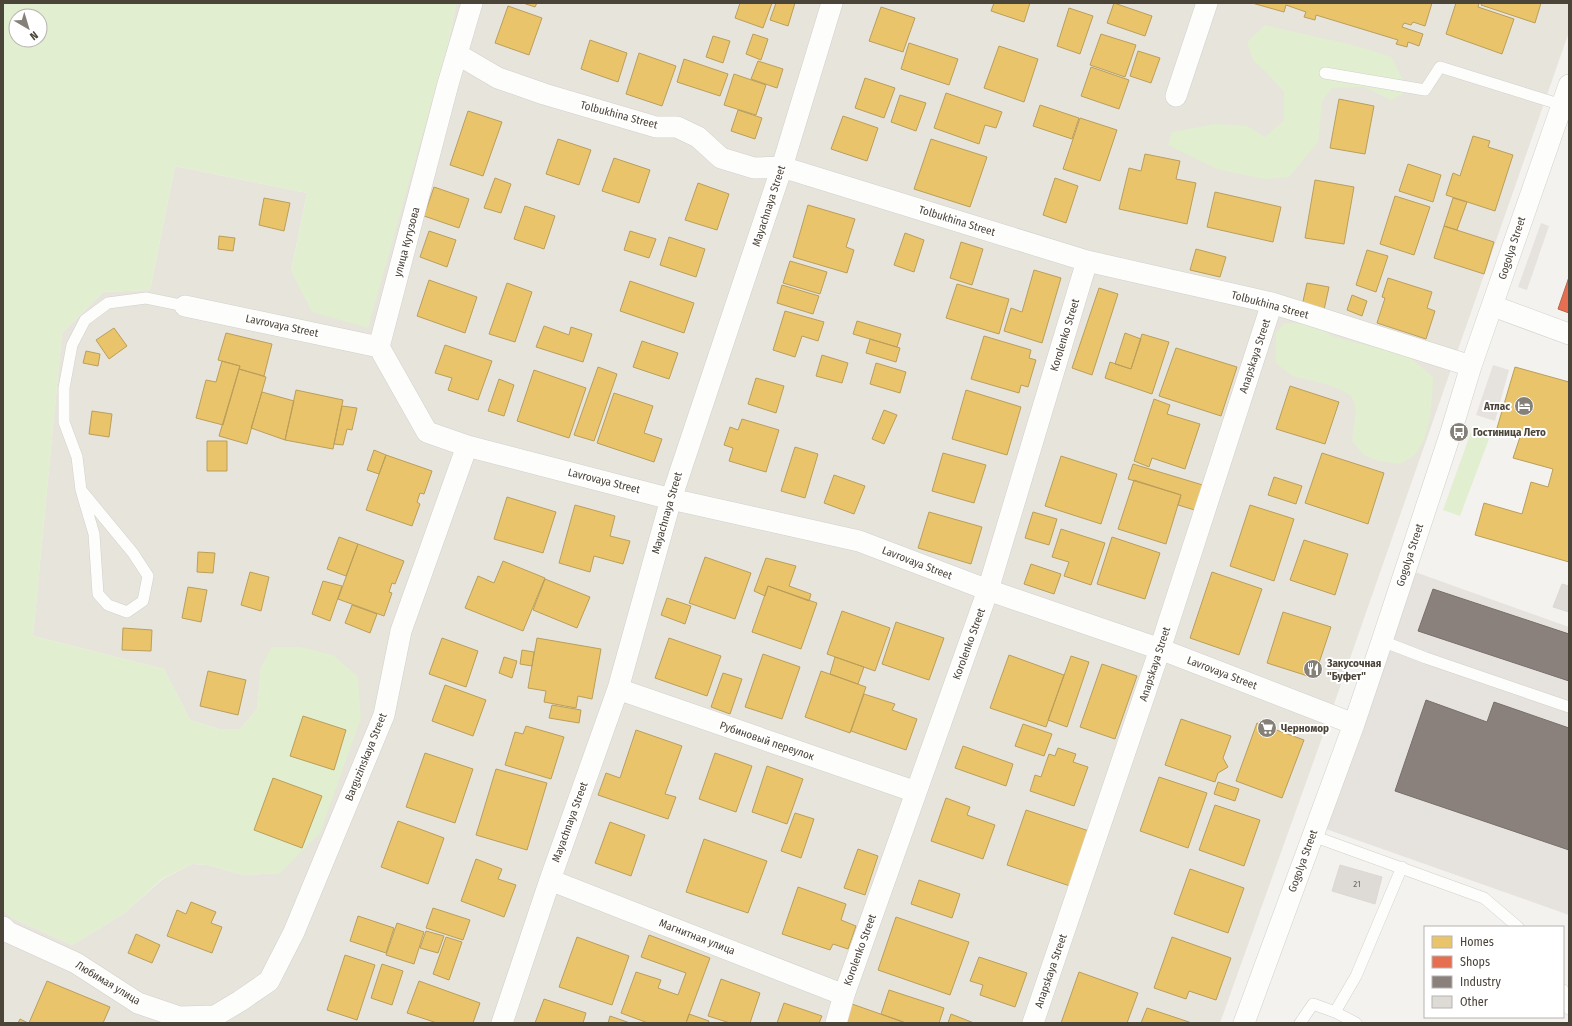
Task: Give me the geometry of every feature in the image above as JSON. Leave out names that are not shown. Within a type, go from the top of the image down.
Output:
[{"type":"street","name":"улица Кутузова","points":[[379,347],[472,3]]},
{"type":"street","name":"Mayachnaya Street","points":[[502,1023],[550,880],[618,689],[671,499],[782,167],[832,3]]},
{"type":"street","points":[[1176,96],[1207,3]]},
{"type":"street","name":"Tolbukhina Street","points":[[457,54],[498,78],[544,94],[656,126],[677,127],[698,137],[721,158],[754,168],[782,167],[1087,261],[1272,303],[1471,366]]},
{"type":"street","name":"Gogolya Street","points":[[1244,1023],[1354,724],[1451,432],[1471,366],[1569,85]]},
{"type":"street","name":"Korolenko Street","points":[[836,1023],[844,995],[988,590],[1087,261]]},
{"type":"street","name":"Anapskaya Street","points":[[1033,1023],[1160,649],[1272,303]]},
{"type":"street","name":"Lavrovaya Street","points":[[185,306],[379,347]]},
{"type":"street","points":[[1492,306],[1569,334]]},
{"type":"street","points":[[379,347],[427,432],[467,446]]},
{"type":"street","name":"Lavrovaya Street","points":[[467,446],[671,499],[859,541],[988,590],[1160,649],[1354,724]]},
{"type":"street","name":"Barguzinskaya Street","points":[[240,1001],[269,981],[294,932],[384,715],[401,631],[467,446]]},
{"type":"street","name":"Рубиновый переулок","points":[[618,689],[916,792]]},
{"type":"street","name":"Магнитная улица","points":[[550,880],[844,995]]},
{"type":"street","name":"Любимая улица","points":[[5,934],[76,963],[138,1003],[179,1018],[215,1016],[240,1001]]},
{"type":"lane","points":[[1325,73],[1425,90],[1440,67],[1562,105]]},
{"type":"lane","points":[[81,490],[133,553],[148,576],[143,601],[127,612],[108,605],[98,594],[94,534],[81,490],[77,457],[64,422],[64,388],[72,345],[85,320],[108,303],[146,298],[185,306]]},
{"type":"lane","points":[[1382,642],[1569,707]]},
{"type":"lane","points":[[1313,836],[1484,898],[1517,926]]},
{"type":"lane","points":[[1335,1012],[1356,976],[1402,867]]},
{"type":"lane","points":[[1564,993],[1569,1009]]},
{"type":"lane","points":[[1300,1023],[1313,1004],[1335,1012],[1356,1023]]},
{"type":"shaded area","points":[[456,3],[1569,3],[1569,32],[1332,710],[1220,1023],[3,1023],[3,910],[12,918],[72,945],[123,914],[163,879],[192,864],[208,865],[243,875],[280,873],[261,667],[257,709],[240,729],[219,729],[190,720],[164,669],[33,636],[62,333],[103,292],[150,290],[175,166],[307,193],[291,271],[448,44]]},
{"type":"shaded area","points":[[1541,223],[1549,226],[1527,290],[1518,287]]},
{"type":"shaded area","points":[[1493,365],[1509,370],[1495,421],[1476,415]]},
{"type":"shaded area","points":[[1415,572],[1569,627],[1569,915],[1323,828]]},
{"type":"green space","points":[[3,3],[456,3],[448,44],[368,328],[312,312],[291,271],[307,193],[175,166],[150,290],[103,292],[62,333],[33,636],[164,669],[190,720],[219,729],[240,729],[257,709],[261,667],[272,647],[301,647],[333,655],[358,677],[361,718],[320,833],[280,873],[243,875],[208,865],[192,864],[162,879],[123,914],[72,945],[12,918],[3,910]]},
{"type":"green space","points":[[1265,25],[1344,43],[1391,57],[1404,82],[1404,93],[1391,100],[1365,87],[1332,88],[1322,101],[1318,142],[1289,177],[1264,179],[1217,169],[1168,145],[1172,132],[1215,124],[1247,126],[1265,137],[1284,120],[1284,92],[1253,60],[1247,42]]},
{"type":"green space","points":[[1284,323],[1311,324],[1334,337],[1408,356],[1433,377],[1428,428],[1421,446],[1414,455],[1400,464],[1379,461],[1364,455],[1352,441],[1356,410],[1351,395],[1329,385],[1292,376],[1276,363],[1276,333]]},
{"type":"green space","points":[[1471,432],[1489,439],[1460,516],[1443,510]]},
{"type":"building: Homes","points":[[523,3],[537,3],[535,7]]},
{"type":"building: Homes","points":[[740,3],[772,3],[763,28],[735,18]]},
{"type":"building: Homes","points":[[776,3],[795,3],[788,26],[770,20]]},
{"type":"building: Homes","points":[[994,3],[1030,3],[1024,22],[991,11]]},
{"type":"building: Homes","points":[[1114,3],[1152,16],[1145,36],[1107,23]]},
{"type":"building: Homes","points":[[1252,3],[1432,3],[1425,26],[1413,22],[1411,25],[1404,23],[1402,27],[1423,34],[1419,46],[1408,42],[1407,47],[1396,44],[1398,40],[1316,15],[1315,20],[1304,17],[1306,12],[1286,5],[1284,12]]},
{"type":"building: Homes","points":[[1456,3],[1479,3],[1478,7],[1514,19],[1502,54],[1446,34]]},
{"type":"building: Homes","points":[[1482,3],[1541,3],[1535,23],[1481,5]]},
{"type":"building: Homes","points":[[508,6],[542,18],[529,55],[495,43]]},
{"type":"building: Homes","points":[[881,7],[915,18],[903,52],[869,41]]},
{"type":"building: Homes","points":[[1069,8],[1093,16],[1080,54],[1057,46]]},
{"type":"building: Homes","points":[[753,34],[768,39],[761,60],[746,54]]},
{"type":"building: Homes","points":[[1101,34],[1136,45],[1125,77],[1090,65]]},
{"type":"building: Homes","points":[[713,36],[730,41],[723,63],[706,57]]},
{"type":"building: Homes","points":[[590,40],[627,53],[618,82],[581,69]]},
{"type":"building: Homes","points":[[909,43],[958,59],[949,85],[901,69]]},
{"type":"building: Homes","points":[[999,46],[1038,59],[1024,102],[984,88]]},
{"type":"building: Homes","points":[[1138,51],[1160,58],[1151,83],[1130,76]]},
{"type":"building: Homes","points":[[639,53],[676,66],[662,106],[626,94]]},
{"type":"building: Homes","points":[[684,59],[728,74],[720,96],[677,82]]},
{"type":"building: Homes","points":[[758,61],[783,69],[777,88],[751,79]]},
{"type":"building: Homes","points":[[1091,67],[1129,80],[1119,109],[1081,96]]},
{"type":"building: Homes","points":[[734,74],[766,85],[756,115],[724,105]]},
{"type":"building: Homes","points":[[865,78],[895,88],[884,118],[855,108]]},
{"type":"building: Homes","points":[[946,93],[1002,112],[996,128],[985,125],[979,144],[934,128]]},
{"type":"building: Homes","points":[[900,95],[926,103],[916,131],[891,122]]},
{"type":"building: Homes","points":[[1339,99],[1374,106],[1365,154],[1330,148]]},
{"type":"building: Homes","points":[[1040,105],[1079,118],[1072,139],[1033,126]]},
{"type":"building: Homes","points":[[738,110],[762,118],[755,139],[731,131]]},
{"type":"building: Homes","points":[[468,111],[502,122],[483,176],[450,165]]},
{"type":"building: Homes","points":[[843,116],[878,128],[867,161],[831,149]]},
{"type":"building: Homes","points":[[1080,118],[1117,130],[1100,181],[1063,169]]},
{"type":"building: Homes","points":[[1473,136],[1490,141],[1488,147],[1513,155],[1495,211],[1446,195],[1453,173],[1460,176]]},
{"type":"building: Homes","points":[[558,139],[591,150],[579,185],[546,174]]},
{"type":"building: Homes","points":[[931,139],[987,157],[970,207],[914,189]]},
{"type":"building: Homes","points":[[1145,154],[1180,161],[1176,179],[1196,183],[1187,224],[1119,209],[1129,168],[1141,171]]},
{"type":"building: Homes","points":[[614,158],[650,170],[639,203],[602,191]]},
{"type":"building: Homes","points":[[1408,164],[1441,175],[1433,202],[1399,191]]},
{"type":"building: Homes","points":[[495,178],[511,184],[501,213],[484,208]]},
{"type":"building: Homes","points":[[1055,178],[1078,186],[1066,223],[1043,215]]},
{"type":"building: Homes","points":[[1315,180],[1354,187],[1344,244],[1305,238]]},
{"type":"building: Homes","points":[[698,183],[729,194],[717,230],[685,220]]},
{"type":"building: Homes","points":[[434,187],[469,199],[459,228],[424,216]]},
{"type":"building: Homes","points":[[1215,192],[1281,207],[1273,242],[1207,227]]},
{"type":"building: Homes","points":[[1395,196],[1430,207],[1414,255],[1380,244]]},
{"type":"building: Homes","points":[[264,198],[290,203],[284,231],[259,225]]},
{"type":"building: Homes","points":[[1453,198],[1467,202],[1457,230],[1444,226]]},
{"type":"building: Homes","points":[[808,205],[855,219],[846,247],[854,250],[847,273],[793,257]]},
{"type":"building: Homes","points":[[525,206],[555,216],[544,249],[514,239]]},
{"type":"building: Homes","points":[[1444,226],[1494,242],[1484,274],[1434,258]]},
{"type":"building: Homes","points":[[429,231],[456,240],[447,267],[420,257]]},
{"type":"building: Homes","points":[[630,231],[656,239],[649,258],[624,250]]},
{"type":"building: Homes","points":[[905,233],[924,240],[914,272],[894,265]]},
{"type":"building: Homes","points":[[219,236],[235,238],[233,251],[218,249]]},
{"type":"building: Homes","points":[[669,237],[705,249],[696,277],[660,265]]},
{"type":"building: Homes","points":[[961,242],[983,249],[972,285],[950,278]]},
{"type":"building: Homes","points":[[1196,249],[1226,257],[1220,277],[1190,270]]},
{"type":"building: Homes","points":[[1367,250],[1388,256],[1376,292],[1356,285]]},
{"type":"building: Homes","points":[[790,261],[827,272],[820,294],[783,283]]},
{"type":"building: Homes","points":[[1034,270],[1061,278],[1042,343],[1004,331],[1011,308],[1022,312]]},
{"type":"building: Homes","points":[[1388,278],[1432,292],[1427,308],[1435,311],[1426,339],[1377,323],[1385,298],[1382,297]]},
{"type":"building: Homes","points":[[429,280],[477,297],[465,333],[417,316]]},
{"type":"building: Homes","points":[[630,281],[694,303],[684,333],[620,311]]},
{"type":"building: Homes","points":[[507,283],[532,292],[515,342],[489,334]]},
{"type":"building: Homes","points":[[1307,283],[1329,287],[1324,310],[1302,306]]},
{"type":"building: Homes","points":[[957,284],[1009,299],[999,334],[946,318]]},
{"type":"building: Homes","points":[[782,285],[819,296],[813,314],[777,303]]},
{"type":"building: Homes","points":[[1099,288],[1118,294],[1092,375],[1072,368]]},
{"type":"building: Homes","points":[[1352,295],[1367,301],[1362,316],[1347,310]]},
{"type":"building: Homes","points":[[785,311],[824,322],[818,341],[802,336],[795,357],[773,350]]},
{"type":"building: Homes","points":[[857,321],[901,334],[897,347],[853,334]]},
{"type":"building: Homes","points":[[544,326],[569,335],[571,327],[592,334],[583,362],[536,347]]},
{"type":"building: Homes","points":[[114,328],[127,346],[109,359],[96,340]]},
{"type":"building: Homes","points":[[226,333],[272,344],[264,376],[239,369],[240,366],[218,360]]},
{"type":"building: Homes","points":[[1125,333],[1141,339],[1131,369],[1115,364]]},
{"type":"building: Homes","points":[[1142,334],[1169,342],[1152,394],[1105,378],[1110,362],[1131,369]]},
{"type":"building: Homes","points":[[984,336],[1031,350],[1029,358],[1036,360],[1028,387],[1021,385],[1019,393],[971,379]]},
{"type":"building: Homes","points":[[870,339],[900,348],[896,362],[866,353]]},
{"type":"building: Homes","points":[[642,341],[678,353],[669,379],[633,367]]},
{"type":"building: Homes","points":[[445,345],[492,361],[478,400],[448,390],[452,378],[435,373]]},
{"type":"building: Homes","points":[[1176,348],[1237,367],[1221,416],[1159,396]]},
{"type":"building: Homes","points":[[86,351],[100,354],[98,366],[83,363]]},
{"type":"building: Homes","points":[[822,355],[848,363],[842,383],[816,376]]},
{"type":"building: Homes","points":[[222,361],[240,366],[223,425],[196,418],[206,380],[216,382]]},
{"type":"building: Homes","points":[[876,363],[906,372],[900,393],[870,384]]},
{"type":"building: Homes","points":[[598,367],[617,374],[594,441],[574,435]]},
{"type":"building: Homes","points":[[1515,367],[1569,382],[1569,562],[1475,535],[1484,503],[1522,514],[1531,482],[1548,487],[1553,469],[1513,458],[1521,434],[1497,428]]},
{"type":"building: Homes","points":[[239,369],[266,377],[247,444],[219,436]]},
{"type":"building: Homes","points":[[534,370],[586,388],[569,438],[517,421]]},
{"type":"building: Homes","points":[[756,378],[784,386],[776,413],[748,404]]},
{"type":"building: Homes","points":[[499,379],[514,385],[504,416],[488,411]]},
{"type":"building: Homes","points":[[1290,386],[1339,402],[1325,444],[1276,429]]},
{"type":"building: Homes","points":[[296,390],[343,400],[333,449],[285,440]]},
{"type":"building: Homes","points":[[966,390],[1021,407],[1007,455],[952,439]]},
{"type":"building: Homes","points":[[262,392],[294,401],[285,440],[251,428]]},
{"type":"building: Homes","points":[[614,393],[653,406],[644,433],[662,439],[654,462],[597,443]]},
{"type":"building: Homes","points":[[1154,399],[1170,405],[1167,414],[1200,424],[1185,469],[1152,458],[1149,467],[1134,461]]},
{"type":"building: Homes","points":[[342,406],[357,408],[352,430],[347,429],[343,445],[334,444]]},
{"type":"building: Homes","points":[[884,410],[897,415],[884,444],[872,439]]},
{"type":"building: Homes","points":[[92,411],[112,414],[109,437],[89,434]]},
{"type":"building: Homes","points":[[742,419],[779,430],[766,472],[729,461],[733,448],[724,445],[730,427],[738,430]]},
{"type":"building: Homes","points":[[207,441],[227,441],[227,471],[207,471]]},
{"type":"building: Homes","points":[[795,447],[818,454],[805,498],[781,491]]},
{"type":"building: Homes","points":[[374,450],[386,455],[379,474],[367,470]]},
{"type":"building: Homes","points":[[943,453],[986,465],[974,503],[932,491]]},
{"type":"building: Homes","points":[[1322,453],[1384,473],[1368,524],[1305,503]]},
{"type":"building: Homes","points":[[386,455],[432,471],[424,494],[420,493],[417,502],[420,504],[412,526],[366,510]]},
{"type":"building: Homes","points":[[1061,456],[1117,474],[1101,524],[1045,506]]},
{"type":"building: Homes","points":[[1133,464],[1206,486],[1198,511],[1178,505],[1181,495],[1128,479]]},
{"type":"building: Homes","points":[[834,475],[865,486],[854,514],[824,503]]},
{"type":"building: Homes","points":[[1274,477],[1302,486],[1296,504],[1268,495]]},
{"type":"building: Homes","points":[[1134,480],[1181,495],[1166,544],[1118,529]]},
{"type":"building: Homes","points":[[507,497],[556,512],[543,553],[494,539]]},
{"type":"building: Homes","points":[[575,505],[615,516],[610,536],[630,541],[623,564],[594,556],[590,572],[559,563]]},
{"type":"building: Homes","points":[[1250,505],[1294,519],[1274,581],[1230,566]]},
{"type":"building: Homes","points":[[929,512],[982,527],[971,564],[918,548]]},
{"type":"building: Homes","points":[[1033,512],[1057,519],[1049,545],[1025,538]]},
{"type":"building: Homes","points":[[1061,529],[1105,543],[1091,585],[1064,576],[1069,562],[1052,557]]},
{"type":"building: Homes","points":[[339,537],[358,544],[346,576],[327,569]]},
{"type":"building: Homes","points":[[1112,537],[1160,553],[1145,599],[1097,584]]},
{"type":"building: Homes","points":[[1304,540],[1348,554],[1335,595],[1290,580]]},
{"type":"building: Homes","points":[[358,544],[404,561],[395,584],[392,583],[389,592],[392,593],[384,616],[338,599]]},
{"type":"building: Homes","points":[[198,552],[215,553],[213,573],[197,572]]},
{"type":"building: Homes","points":[[705,557],[751,573],[735,619],[689,603]]},
{"type":"building: Homes","points":[[766,558],[796,566],[789,586],[811,594],[809,601],[768,586],[765,596],[754,591]]},
{"type":"building: Homes","points":[[503,561],[545,578],[523,631],[465,608],[478,576],[494,583]]},
{"type":"building: Homes","points":[[1031,564],[1061,574],[1054,594],[1024,584]]},
{"type":"building: Homes","points":[[250,572],[269,577],[261,611],[241,605]]},
{"type":"building: Homes","points":[[1212,572],[1262,589],[1239,655],[1190,638]]},
{"type":"building: Homes","points":[[545,579],[590,597],[577,628],[533,610]]},
{"type":"building: Homes","points":[[323,581],[342,586],[330,621],[312,614]]},
{"type":"building: Homes","points":[[768,586],[817,603],[801,649],[752,632]]},
{"type":"building: Homes","points":[[188,587],[207,590],[201,622],[182,618]]},
{"type":"building: Homes","points":[[667,598],[691,606],[685,624],[661,615]]},
{"type":"building: Homes","points":[[352,605],[377,614],[370,633],[345,623]]},
{"type":"building: Homes","points":[[842,611],[890,628],[875,671],[827,654]]},
{"type":"building: Homes","points":[[1283,612],[1331,627],[1314,678],[1267,663]]},
{"type":"building: Homes","points":[[896,622],[944,638],[929,680],[882,664]]},
{"type":"building: Homes","points":[[123,628],[152,630],[151,651],[122,650]]},
{"type":"building: Homes","points":[[442,638],[478,651],[466,687],[429,674]]},
{"type":"building: Homes","points":[[537,638],[601,649],[592,699],[578,696],[576,708],[544,702],[546,691],[528,688]]},
{"type":"building: Homes","points":[[669,638],[721,656],[707,696],[655,678]]},
{"type":"building: Homes","points":[[522,650],[534,652],[532,666],[520,664]]},
{"type":"building: Homes","points":[[763,654],[800,667],[782,719],[745,707]]},
{"type":"building: Homes","points":[[1009,655],[1064,675],[1046,727],[990,708]]},
{"type":"building: Homes","points":[[1071,656],[1089,662],[1067,727],[1048,720]]},
{"type":"building: Homes","points":[[504,657],[517,661],[512,678],[499,673]]},
{"type":"building: Homes","points":[[835,657],[864,667],[858,684],[830,674]]},
{"type":"building: Homes","points":[[1102,664],[1137,676],[1115,739],[1080,727]]},
{"type":"building: Homes","points":[[208,671],[246,680],[238,715],[200,706]]},
{"type":"building: Homes","points":[[821,671],[866,687],[850,733],[805,717]]},
{"type":"building: Homes","points":[[723,673],[742,679],[730,714],[711,707]]},
{"type":"building: Homes","points":[[445,685],[486,700],[473,736],[432,721]]},
{"type":"building: Homes","points":[[864,694],[895,704],[892,710],[917,719],[906,750],[851,731]]},
{"type":"building: Homes","points":[[552,705],[581,710],[579,723],[549,718]]},
{"type":"building: Homes","points":[[303,716],[346,730],[334,770],[290,756]]},
{"type":"building: Homes","points":[[1181,719],[1231,736],[1223,758],[1228,767],[1218,773],[1215,782],[1165,765]]},
{"type":"building: Homes","points":[[1257,723],[1304,740],[1282,798],[1236,781]]},
{"type":"building: Homes","points":[[1023,724],[1052,734],[1044,756],[1015,746]]},
{"type":"building: Homes","points":[[526,726],[564,737],[551,779],[505,765],[515,732],[523,734]]},
{"type":"building: Homes","points":[[636,730],[682,746],[665,794],[676,797],[668,819],[598,795],[606,773],[620,778]]},
{"type":"building: Homes","points":[[963,746],[1013,764],[1006,786],[955,768]]},
{"type":"building: Homes","points":[[1058,748],[1076,754],[1073,762],[1088,767],[1074,806],[1030,791],[1035,775],[1041,777],[1049,754],[1055,756]]},
{"type":"building: Homes","points":[[425,753],[473,769],[455,823],[406,807]]},
{"type":"building: Homes","points":[[715,753],[752,766],[736,812],[699,799]]},
{"type":"building: Homes","points":[[767,766],[803,779],[787,824],[752,812]]},
{"type":"building: Homes","points":[[496,769],[547,783],[527,850],[476,835]]},
{"type":"building: Homes","points":[[1159,777],[1207,793],[1188,848],[1140,831]]},
{"type":"building: Homes","points":[[273,778],[322,796],[302,848],[254,830]]},
{"type":"building: Homes","points":[[1218,782],[1239,789],[1235,801],[1214,794]]},
{"type":"building: Homes","points":[[946,798],[970,807],[967,815],[995,825],[983,859],[931,841]]},
{"type":"building: Homes","points":[[1215,805],[1260,820],[1244,866],[1199,850]]},
{"type":"building: Homes","points":[[1026,810],[1089,831],[1070,886],[1007,865]]},
{"type":"building: Homes","points":[[795,813],[814,819],[801,858],[781,851]]},
{"type":"building: Homes","points":[[398,821],[444,838],[428,884],[381,867]]},
{"type":"building: Homes","points":[[610,822],[645,835],[631,876],[595,863]]},
{"type":"building: Homes","points":[[704,839],[767,861],[748,913],[686,892]]},
{"type":"building: Homes","points":[[858,849],[878,856],[865,895],[844,888]]},
{"type":"building: Homes","points":[[476,859],[502,869],[498,879],[516,885],[504,917],[461,901]]},
{"type":"building: Homes","points":[[1190,869],[1244,888],[1228,933],[1174,914]]},
{"type":"building: Homes","points":[[919,880],[960,894],[952,918],[911,904]]},
{"type":"building: Homes","points":[[798,887],[846,904],[841,920],[856,926],[848,949],[833,944],[830,950],[782,934]]},
{"type":"building: Homes","points":[[191,902],[216,912],[211,923],[222,927],[212,953],[167,936],[177,910],[186,914]]},
{"type":"building: Homes","points":[[433,908],[470,920],[463,940],[426,928]]},
{"type":"building: Homes","points":[[358,916],[394,928],[386,953],[350,941]]},
{"type":"building: Homes","points":[[896,917],[969,942],[950,995],[878,970]]},
{"type":"building: Homes","points":[[397,923],[424,932],[414,964],[386,955]]},
{"type":"building: Homes","points":[[426,931],[444,936],[438,953],[420,948]]},
{"type":"building: Homes","points":[[136,934],[160,945],[152,963],[128,953]]},
{"type":"building: Homes","points":[[649,935],[710,958],[686,1023],[648,1023],[621,1013],[636,972],[661,980],[658,988],[678,995],[686,973],[641,957]]},
{"type":"building: Homes","points":[[446,937],[462,942],[449,980],[433,974]]},
{"type":"building: Homes","points":[[577,937],[629,956],[612,1005],[559,987]]},
{"type":"building: Homes","points":[[1172,937],[1231,958],[1216,1000],[1189,991],[1186,999],[1154,988]]},
{"type":"building: Homes","points":[[345,955],[375,965],[357,1020],[327,1010]]},
{"type":"building: Homes","points":[[979,957],[1027,973],[1015,1007],[980,995],[983,985],[970,981]]},
{"type":"building: Homes","points":[[382,964],[403,971],[392,1005],[371,998]]},
{"type":"building: Homes","points":[[1079,972],[1138,993],[1127,1023],[1061,1023]]},
{"type":"building: Homes","points":[[721,979],[760,993],[750,1023],[730,1023],[708,1016]]},
{"type":"building: Homes","points":[[47,981],[110,1007],[103,1023],[29,1023]]},
{"type":"building: Homes","points":[[419,981],[480,1003],[473,1023],[437,1023],[407,1013]]},
{"type":"building: Homes","points":[[889,990],[944,1008],[939,1023],[906,1023],[881,1014]]},
{"type":"building: Homes","points":[[544,999],[586,1013],[583,1023],[535,1023]]},
{"type":"building: Homes","points":[[784,1003],[822,1016],[819,1023],[777,1023]]},
{"type":"building: Homes","points":[[852,1004],[906,1023],[845,1023]]},
{"type":"building: Homes","points":[[1147,1008],[1192,1023],[1141,1023]]},
{"type":"building: Homes","points":[[689,1014],[709,1021],[708,1023],[686,1023]]},
{"type":"building: Homes","points":[[951,1014],[974,1023],[948,1023]]},
{"type":"building: Homes","points":[[610,1016],[630,1023],[608,1023]]},
{"type":"building: Homes","points":[[20,1019],[28,1023],[18,1023]]},
{"type":"building: Shops","points":[[1569,277],[1569,313],[1558,309]]},
{"type":"building: Industry","points":[[1433,589],[1569,634],[1569,681],[1418,631]]},
{"type":"building: Industry","points":[[1426,700],[1487,722],[1494,702],[1569,728],[1569,850],[1395,791]]},
{"type":"building: Other","points":[[1562,584],[1569,586],[1569,612],[1553,607]]},
{"type":"building: Other","points":[[1340,865],[1382,877],[1375,904],[1332,891]]},
{"type":"place","name":"Атлас","points":[[1524,406]]},
{"type":"place","name":"Гостиница Лето","points":[[1459,432]]},
{"type":"place","name":"Закусочная \"Буфет\"","points":[[1313,669]]},
{"type":"place","name":"Черномор","points":[[1267,728]]}]
